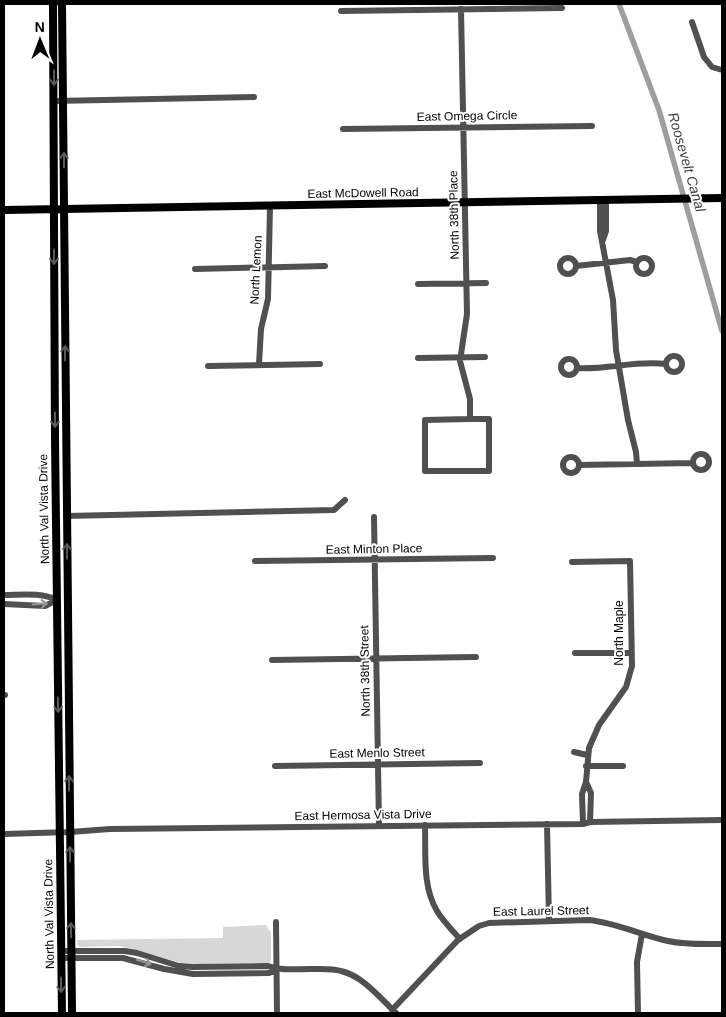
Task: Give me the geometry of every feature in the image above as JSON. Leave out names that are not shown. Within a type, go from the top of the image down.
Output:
[{"type":"main road","name":"North Val Vista Drive","points":[[53,4],[54,401],[62,1013]]},
{"type":"main road","name":"North Val Vista Drive","points":[[62,4],[72,1013]]},
{"type":"main road","name":"East McDowell Road","points":[[4,210],[722,198]]},
{"type":"main road","points":[[54,330],[65,330]]},
{"type":"main road","points":[[54,401],[66,400]]},
{"type":"main road","points":[[56,499],[66,499]]},
{"type":"main road","points":[[56,516],[66,516]]},
{"type":"main road","points":[[56,584],[67,584]]},
{"type":"main road","points":[[57,600],[67,600]]},
{"type":"main road","points":[[57,631],[68,630]]},
{"type":"main road","points":[[58,658],[68,658]]},
{"type":"main road","points":[[58,672],[68,672]]},
{"type":"street","points":[[341,11],[400,7],[461,9],[562,8]]},
{"type":"street","name":"North 38th Place","points":[[461,9],[467,314],[461,357],[470,399],[470,419]]},
{"type":"street","points":[[692,22],[704,57],[712,68],[722,70]]},
{"type":"street","points":[[54,101],[254,98]]},
{"type":"street","name":"East Omega Circle","points":[[343,129],[592,126]]},
{"type":"street","points":[[603,200],[600,231],[613,300],[615,338],[628,420],[636,452],[636,464]]},
{"type":"street","name":"North Lemon","points":[[259,364],[261,329],[268,299],[270,206]]},
{"type":"street","points":[[576,266],[630,260],[637,262]]},
{"type":"street","points":[[194,269],[325,266]]},
{"type":"street","points":[[418,284],[486,283]]},
{"type":"street","points":[[418,358],[485,357]]},
{"type":"street","points":[[577,368],[595,369],[644,363],[666,364]]},
{"type":"street","points":[[208,366],[320,364]]},
{"type":"street","points":[[470,419],[489,419],[489,471],[425,472],[425,420],[470,419]]},
{"type":"street","points":[[579,465],[692,463]]},
{"type":"street","name":"North Val Vista Drive","points":[[66,516],[334,510],[345,500]]},
{"type":"street","name":"North 38th Street","points":[[374,517],[379,826]]},
{"type":"street","name":"East Minton Place","points":[[255,562],[492,558]]},
{"type":"street","name":"North Maple","points":[[572,562],[630,561],[632,666],[626,687],[599,725],[587,754],[586,782],[582,794],[583,824]]},
{"type":"street","points":[[4,595],[36,594],[57,600]]},
{"type":"street","points":[[4,604],[45,606],[57,600]]},
{"type":"street","points":[[575,653],[631,653]]},
{"type":"street","points":[[272,660],[476,658]]},
{"type":"street","points":[[574,752],[587,754]]},
{"type":"street","name":"East Menlo Street","points":[[275,766],[480,763]]},
{"type":"street","points":[[586,766],[624,766]]},
{"type":"street","name":"North Maple","points":[[586,782],[591,793],[590,822]]},
{"type":"street","name":"East Hermosa Vista Drive","points":[[4,834],[110,829],[583,824],[590,822],[722,820]]},
{"type":"street","points":[[547,824],[549,921]]},
{"type":"street","points":[[425,825],[426,874],[431,898],[437,911],[460,939]]},
{"type":"street","name":"East Laurel Street","points":[[394,1012],[460,939],[478,926],[489,923],[590,920],[605,922],[670,942],[722,944]]},
{"type":"street","points":[[276,922],[277,1013]]},
{"type":"street","points":[[638,1013],[637,962],[642,934]]},
{"type":"street","points":[[61,954],[132,959],[164,969],[193,974],[269,974],[277,970],[324,968],[349,973],[394,1012]]},
{"type":"shaded area","points":[[266,925],[271,933],[271,960],[269,963],[181,963],[119,946],[80,947],[77,945],[77,940],[223,938],[223,927]]},
{"type":"waterway","name":"Roosevelt Canal","points":[[619,4],[659,110],[722,331]]}]
